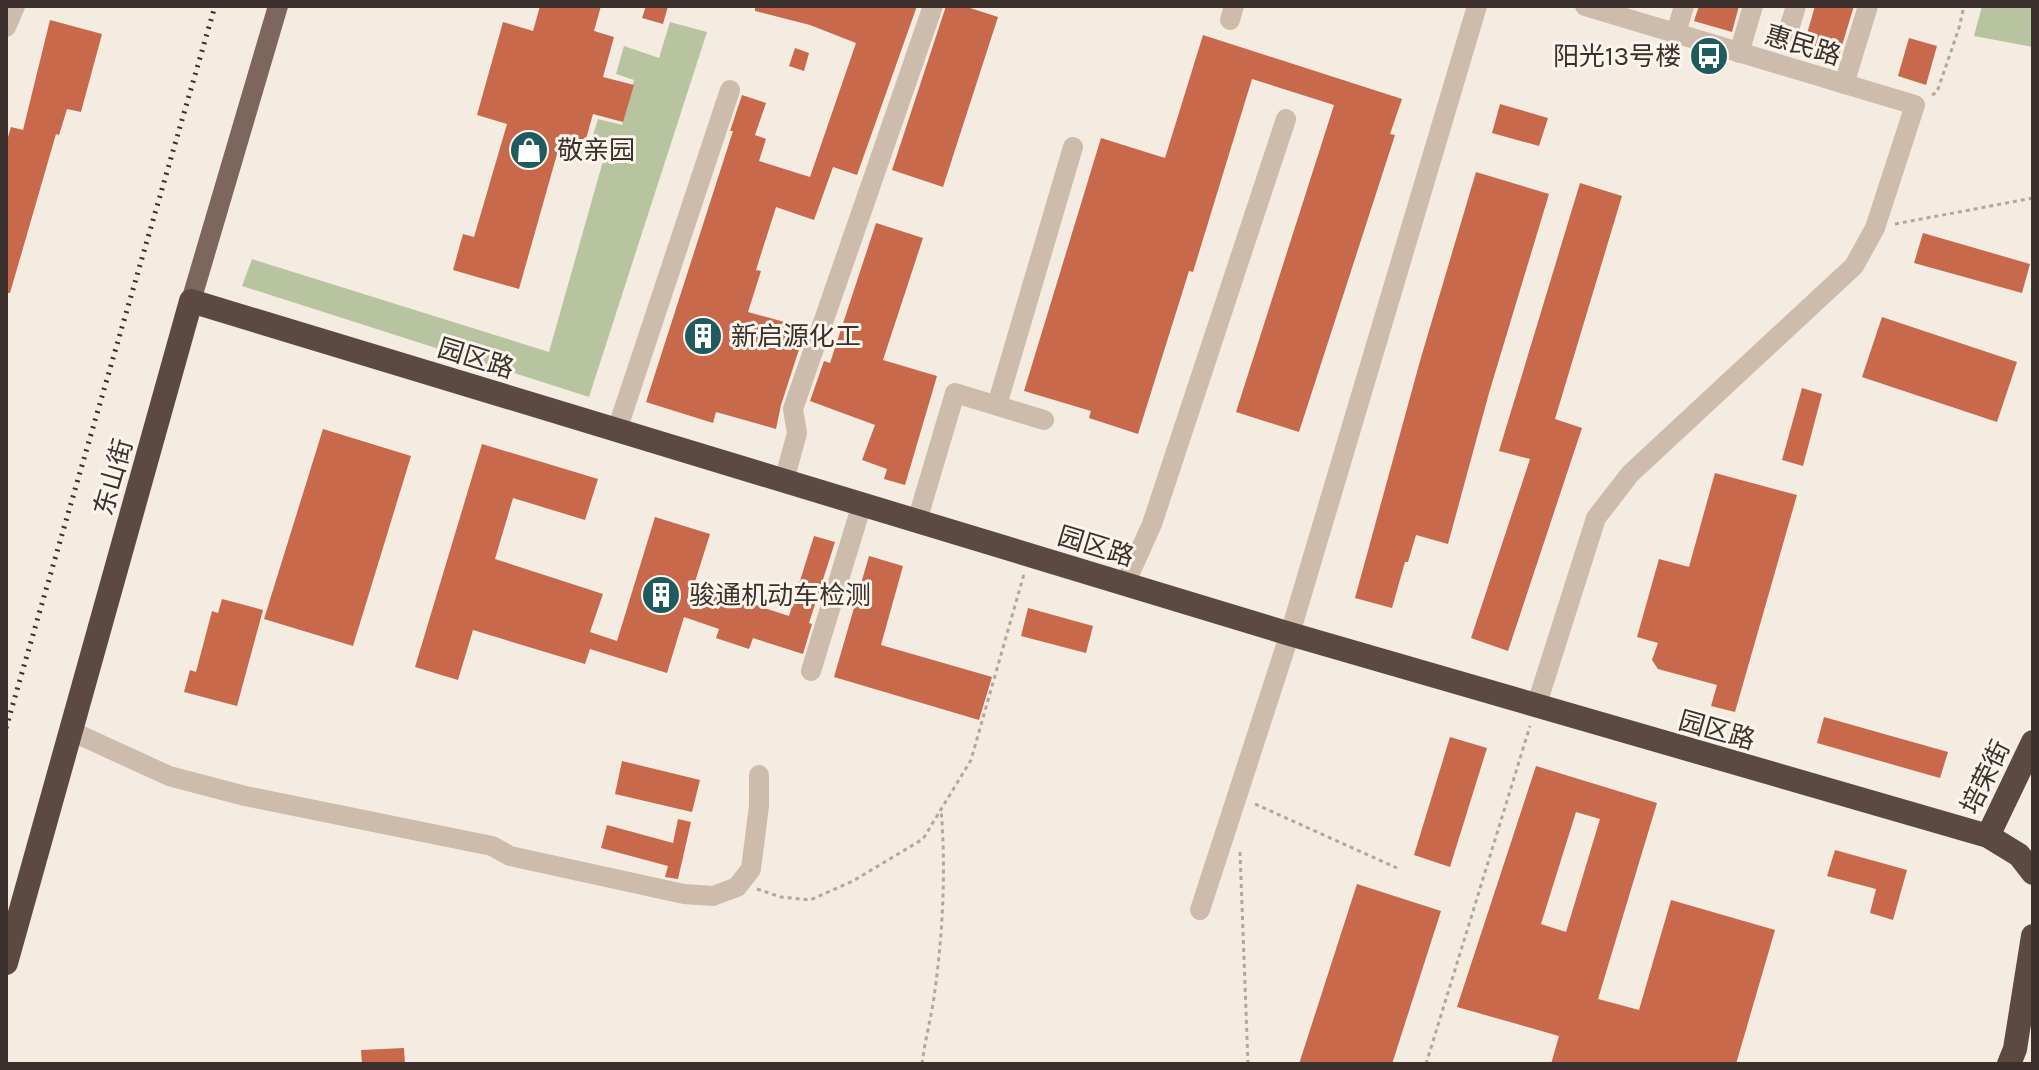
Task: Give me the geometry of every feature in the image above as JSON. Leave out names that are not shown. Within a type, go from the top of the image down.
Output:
[{"type":"highway","name":"园区路","points":[[191,301],[1290,634],[1988,836],[2019,855],[2033,873]]},
{"type":"highway","name":"东山街","points":[[6,963],[191,301]]},
{"type":"highway","name":"培荣街","points":[[1988,836],[2033,742]]},
{"type":"highway","points":[[2009,1064],[2015,1049],[2033,936]]},
{"type":"main road","name":"东山街","points":[[191,301],[278,6]]},
{"type":"street","points":[[6,27],[15,6]]},
{"type":"street","points":[[784,481],[797,433],[793,409],[933,6]]},
{"type":"street","points":[[1200,910],[1290,634],[1477,6]]},
{"type":"street","name":"惠民路","points":[[1585,6],[1915,105]]},
{"type":"street","points":[[1676,33],[1684,6]]},
{"type":"street","points":[[1739,53],[1753,6]]},
{"type":"street","points":[[1785,42],[1796,6]]},
{"type":"street","points":[[1844,84],[1868,6]]},
{"type":"street","points":[[617,430],[730,90]]},
{"type":"street","points":[[1536,707],[1596,518],[1630,474],[1854,266],[1875,228],[1915,105]]},
{"type":"street","points":[[1125,584],[1152,524],[1286,119]]},
{"type":"street","points":[[997,405],[1073,147]]},
{"type":"street","points":[[917,521],[955,393],[1044,420]]},
{"type":"street","points":[[811,671],[862,504]]},
{"type":"street","points":[[71,731],[169,776],[245,796],[492,846],[510,856],[684,894],[713,896],[737,887],[751,869],[759,806],[759,775]]},
{"type":"path","points":[[1915,105],[1937,92],[1964,6]]},
{"type":"path","points":[[1875,228],[2033,198]]},
{"type":"path","points":[[737,887],[810,900],[853,881],[923,839],[971,760],[1029,555]]},
{"type":"path","points":[[1426,1064],[1536,707]]},
{"type":"path","points":[[1237,796],[1397,868]]},
{"type":"path","points":[[922,1064],[935,990],[942,912],[944,846],[941,809]]},
{"type":"path","points":[[1239,843],[1248,1064]]},
{"type":"green space","points":[[1982,6],[2033,6],[2033,47],[1974,36]]},
{"type":"green space","points":[[670,22],[707,32],[589,397],[242,286],[252,259],[549,352],[605,154],[589,148],[598,119],[622,125],[634,80],[616,74],[624,46],[659,58]]},
{"type":"building","name":"敬亲园","points":[[540,6],[601,6],[594,31],[614,37],[603,77],[634,85],[623,122],[593,114],[582,153],[559,147],[519,289],[453,270],[463,234],[474,237],[507,124],[477,115],[503,22],[533,31]]},
{"type":"building","points":[[646,6],[668,6],[663,24],[642,18]]},
{"type":"building","points":[[755,6],[917,6],[857,175],[833,167],[814,220],[776,207],[756,270],[761,271],[748,312],[806,328],[776,429],[716,412],[713,423],[646,402],[742,95],[766,103],[755,135],[766,139],[759,161],[810,177],[856,43],[810,25],[755,11]]},
{"type":"building","points":[[946,6],[964,6],[998,17],[943,187],[892,170]]},
{"type":"building","points":[[1699,6],[1739,6],[1732,32],[1694,21]]},
{"type":"building","points":[[1815,6],[1854,6],[1837,62],[1802,51]]},
{"type":"building","points":[[50,20],[102,34],[81,112],[67,109],[59,135],[56,134],[10,293],[6,293],[6,144],[11,127],[23,130]]},
{"type":"building","points":[[1203,35],[1402,99],[1390,134],[1395,135],[1299,432],[1236,412],[1334,105],[1252,79],[1193,272],[1189,271],[1138,434],[1089,418],[1091,411],[1024,391],[1101,138],[1165,158]]},
{"type":"building","points":[[1909,38],[1937,46],[1926,85],[1898,76]]},
{"type":"building","points":[[795,48],[809,53],[804,71],[789,66]]},
{"type":"building","points":[[1500,104],[1548,118],[1539,146],[1492,133]]},
{"type":"building","points":[[1476,172],[1549,194],[1489,393],[1448,544],[1416,535],[1392,608],[1355,598]]},
{"type":"building","points":[[1580,183],[1622,196],[1555,419],[1582,428],[1508,651],[1471,638],[1530,459],[1499,451]]},
{"type":"building","points":[[876,223],[923,238],[883,360],[937,376],[905,485],[884,479],[887,469],[862,460],[875,425],[810,401],[824,361],[830,363]]},
{"type":"building","points":[[1923,233],[2030,264],[2022,293],[1914,263]]},
{"type":"building","points":[[1882,317],[2017,362],[1997,422],[1862,377]]},
{"type":"building","points":[[1802,388],[1822,394],[1803,466],[1782,460]]},
{"type":"building","points":[[323,429],[411,456],[353,646],[264,619]]},
{"type":"building","points":[[482,444],[598,479],[585,520],[513,498],[495,559],[603,594],[590,632],[617,641],[655,517],[710,534],[694,585],[789,616],[814,536],[835,542],[809,623],[812,624],[803,654],[753,638],[749,649],[716,638],[719,629],[684,617],[667,673],[590,649],[585,664],[473,630],[458,680],[415,667]]},
{"type":"building","points":[[1715,473],[1797,495],[1735,712],[1711,706],[1717,685],[1658,669],[1652,660],[1658,643],[1637,637],[1659,559],[1689,567]]},
{"type":"building","points":[[869,556],[903,566],[881,645],[992,677],[979,720],[834,677]]},
{"type":"building","points":[[222,599],[263,610],[237,706],[184,692],[190,670],[196,672],[212,611],[218,613]]},
{"type":"building","points":[[1028,608],[1093,626],[1086,653],[1021,636]]},
{"type":"building","points":[[1824,717],[1948,752],[1940,778],[1817,743]]},
{"type":"building","points":[[1450,737],[1487,748],[1450,867],[1414,855]]},
{"type":"building","points":[[622,761],[700,780],[692,812],[615,794]]},
{"type":"building","points":[[1536,766],[1657,803],[1598,999],[1639,1010],[1671,900],[1775,930],[1736,1064],[1551,1064],[1559,1036],[1457,1007]],"holes":[[[1576,812],[1600,819],[1566,932],[1541,924]]]},
{"type":"building","points":[[678,819],[691,822],[678,879],[665,877],[668,866],[601,848],[607,825],[673,843]]},
{"type":"building","points":[[1835,850],[1907,870],[1893,920],[1870,913],[1876,889],[1827,876]]},
{"type":"building","points":[[1357,884],[1441,911],[1392,1064],[1299,1064]]},
{"type":"building","points":[[404,1048],[405,1064],[362,1064],[361,1050]]},
{"type":"railway","points":[[6,728],[215,6]]},
{"type":"place","name":"阳光13号楼","points":[[1709,56]]},
{"type":"place","name":"敬亲园","points":[[529,150]]},
{"type":"place","name":"新启源化工","points":[[703,336]]},
{"type":"place","name":"骏通机动车检测","points":[[661,595]]}]
